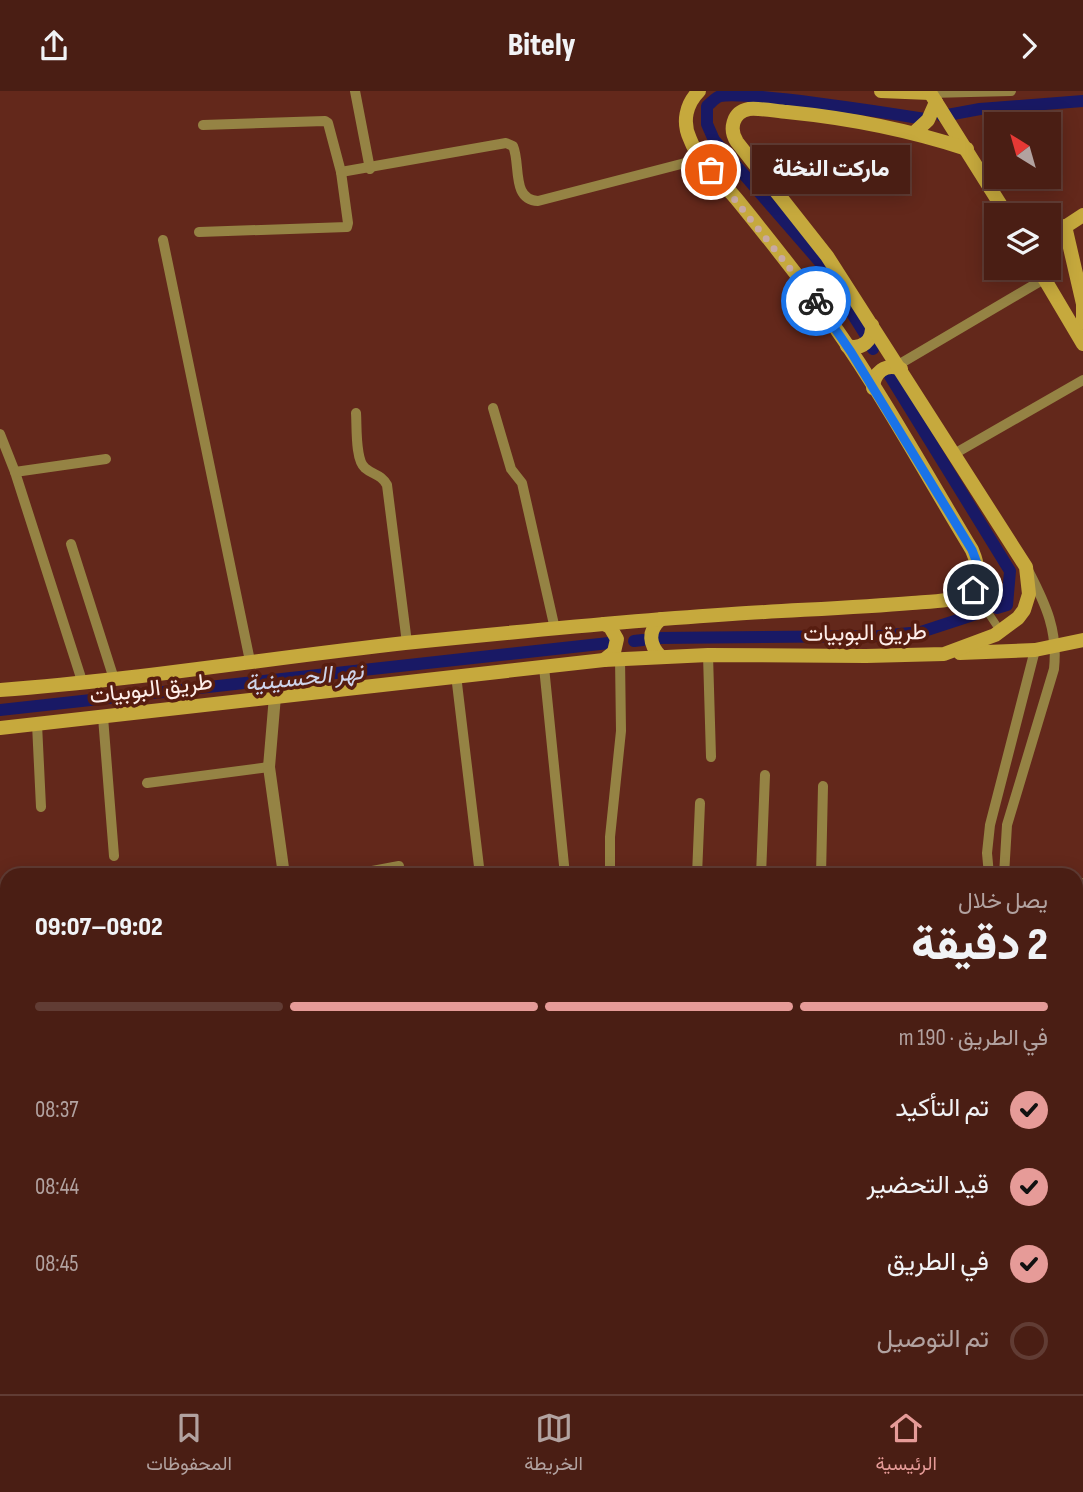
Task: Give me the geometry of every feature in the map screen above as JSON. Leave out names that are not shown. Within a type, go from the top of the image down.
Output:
[{"type":"main road","points":[[881,91],[931,95]]},
{"type":"main road","points":[[692,94],[686,123],[689,139],[698,154],[798,277],[847,346],[972,550],[980,574],[973,590]]},
{"type":"main road","points":[[914,133],[928,120],[931,95]]},
{"type":"main road","points":[[931,95],[1000,203]]},
{"type":"main road","points":[[967,149],[914,133],[803,114],[750,109],[738,114],[732,125],[737,142],[827,256],[873,325],[1026,567]]},
{"type":"main road","points":[[1061,229],[1083,215]]},
{"type":"main road","points":[[1065,226],[1078,262],[1083,323]]},
{"type":"main road","points":[[1045,280],[1083,344]]},
{"type":"main road","points":[[847,346],[859,347],[866,343],[871,337],[873,325]]},
{"type":"main road","points":[[873,388],[876,376],[881,370],[900,367]]},
{"type":"main road","name":"طريق البوبيات","points":[[0,728],[604,660],[708,655],[944,654],[1001,632],[1018,618],[1029,594],[1026,567]]},
{"type":"main road","name":"طريق البوبيات","points":[[0,690],[83,684],[250,661],[604,624],[914,603],[956,597],[973,590]]},
{"type":"main road","points":[[661,619],[655,624],[650,638],[661,657]]},
{"type":"main road","points":[[604,624],[610,627],[617,639],[614,652],[604,660]]},
{"type":"main road","points":[[944,654],[1035,650],[1083,640]]},
{"type":"street","points":[[355,91],[370,169]]},
{"type":"street","points":[[931,95],[1011,91]]},
{"type":"street","points":[[199,232],[347,227],[341,172],[328,123],[203,125]]},
{"type":"street","points":[[341,172],[506,143],[513,146],[517,156],[519,187],[523,196],[538,201],[685,163],[698,154]]},
{"type":"street","points":[[163,240],[250,661]]},
{"type":"street","points":[[900,367],[1030,280]]},
{"type":"street","points":[[954,454],[1083,380]]},
{"type":"street","points":[[493,408],[511,469],[522,483],[555,629]]},
{"type":"street","points":[[356,413],[362,466],[381,476],[387,485],[407,643]]},
{"type":"street","points":[[0,434],[15,472],[83,684]]},
{"type":"street","points":[[15,472],[106,459]]},
{"type":"street","points":[[71,544],[114,679]]},
{"type":"street","points":[[1004,868],[1007,825],[1054,669],[1056,647],[1046,604],[1026,567]]},
{"type":"street","points":[[973,590],[1001,632]]},
{"type":"street","points":[[988,868],[990,825],[1035,650]]},
{"type":"street","points":[[708,655],[711,757]]},
{"type":"street","points":[[610,868],[610,837],[621,731],[620,659]]},
{"type":"street","points":[[544,667],[564,868]]},
{"type":"street","points":[[456,675],[479,868]]},
{"type":"street","points":[[275,696],[269,767],[283,868]]},
{"type":"street","points":[[103,717],[114,856]]},
{"type":"street","points":[[37,724],[41,807]]},
{"type":"street","points":[[147,783],[269,767]]},
{"type":"street","points":[[761,868],[765,775]]},
{"type":"street","points":[[821,868],[823,786]]},
{"type":"street","points":[[697,868],[700,803]]},
{"type":"street","points":[[388,868],[399,866]]},
{"type":"waterway","name":"نهر الحسينية","points":[[865,334],[819,261],[714,140],[707,124],[707,106],[720,96],[735,95],[819,103],[925,119]]},
{"type":"waterway","name":"نهر الحسينية","points":[[942,116],[980,109],[1083,101]]},
{"type":"waterway","name":"نهر الحسينية","points":[[890,376],[1010,571],[1007,605],[997,608]]},
{"type":"waterway","name":"نهر الحسينية","points":[[658,638],[879,636],[921,632],[976,614]]},
{"type":"waterway","name":"نهر الحسينية","points":[[634,641],[643,640]]},
{"type":"waterway","name":"نهر الحسينية","points":[[0,710],[609,643]]},
{"type":"way so far","points":[[711,170],[816,301]]},
{"type":"place","name":"ماركت النخلة","points":[[711,170]]},
{"type":"route","points":[[816,301],[851,352],[972,550],[980,574],[973,590]]}]
